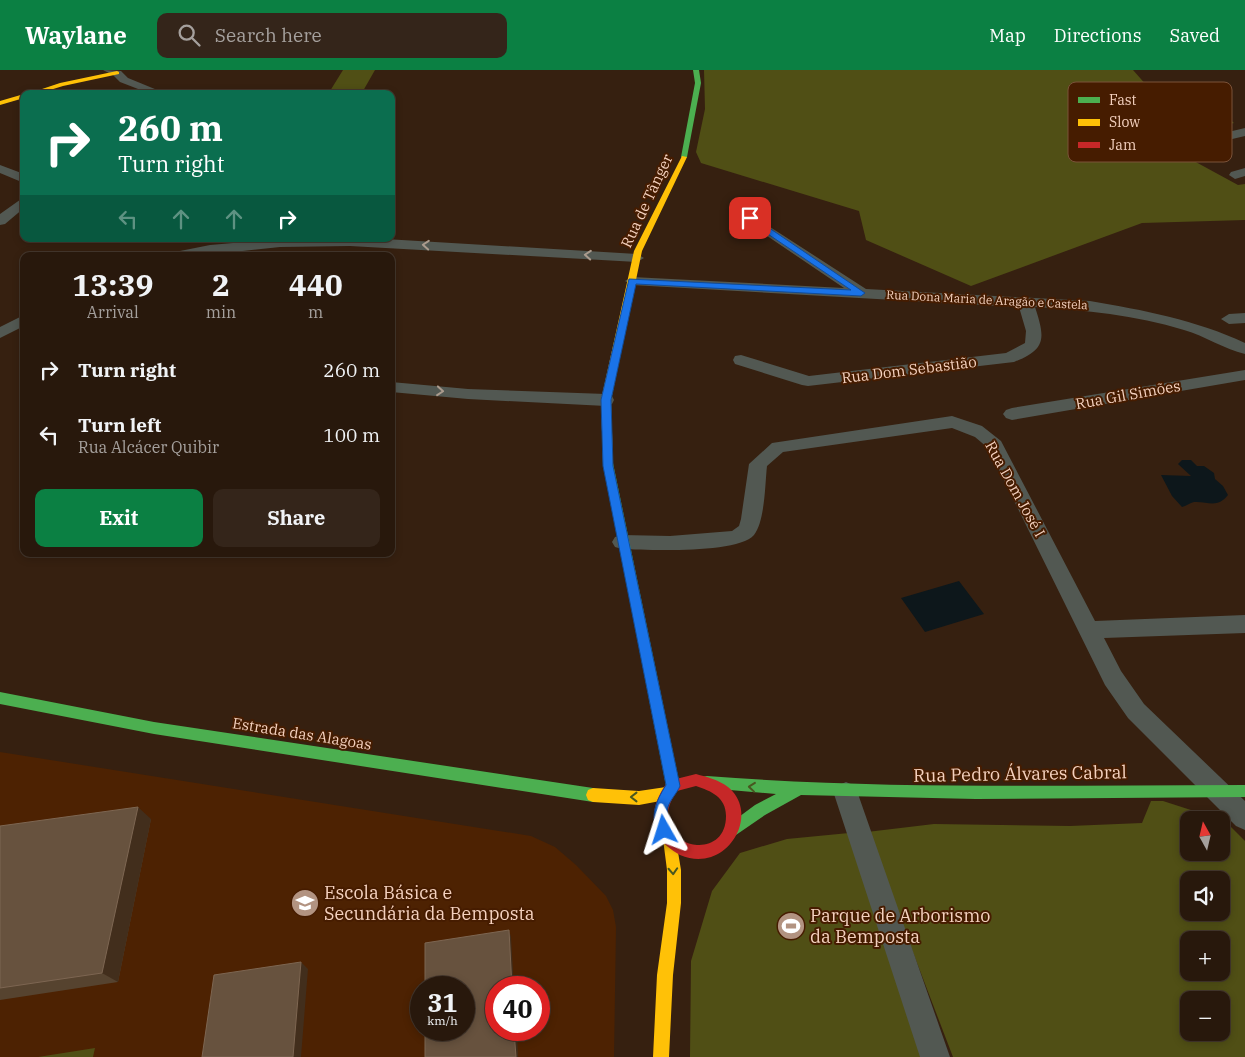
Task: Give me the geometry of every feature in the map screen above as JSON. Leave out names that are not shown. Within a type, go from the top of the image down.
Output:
[{"type":"street","name":"Rua de Tânger","points":[[661,1057],[665,975],[674,903],[674,870],[660,811],[670,790],[608,466],[606,400],[637,258],[684,157],[698,83],[696,70]]},
{"type":"street","points":[[43,90],[113,72],[124,80],[151,90]]},
{"type":"street","points":[[122,90],[134,84]]},
{"type":"street","points":[[0,103],[20,97]]},
{"type":"street","points":[[1232,135],[1245,132]]},
{"type":"street","points":[[0,169],[20,177]]},
{"type":"street","points":[[0,208],[20,203]]},
{"type":"street","points":[[0,221],[20,205]]},
{"type":"street","points":[[750,218],[861,293]]},
{"type":"street","points":[[206,250],[214,242]]},
{"type":"street","points":[[196,252],[308,242]]},
{"type":"street","points":[[367,242],[637,258]]},
{"type":"street","name":"Rua Dona Maria de Aragão e Castela","points":[[632,281],[1090,306],[1144,314],[1190,327],[1245,349]]},
{"type":"street","name":"Rua Dom Sebastião","points":[[741,360],[808,381],[1008,358],[1024,353],[1033,346],[1036,338],[1026,304]]},
{"type":"street","points":[[1229,319],[1245,318]]},
{"type":"street","points":[[0,333],[20,322]]},
{"type":"street","name":"Rua Gil Simões","points":[[1012,414],[1245,375]]},
{"type":"street","points":[[395,387],[468,394],[606,400]]},
{"type":"street","name":"Rua Dom José I","points":[[622,542],[670,543],[736,538],[747,530],[751,519],[758,464],[778,447],[952,422],[983,433],[995,445],[1113,678],[1136,711],[1245,818]]},
{"type":"street","points":[[1088,630],[1245,624]]},
{"type":"street","name":"Estrada das Alagoas","points":[[0,698],[154,728],[601,796],[639,798],[670,790]]},
{"type":"street","points":[[670,790],[696,780],[716,786],[731,800],[735,820],[733,830],[728,839],[702,866]]},
{"type":"street","name":"Rua Pedro Álvares Cabral","points":[[707,782],[846,794],[896,795],[1132,789],[1245,791]]},
{"type":"street","points":[[733,830],[760,810],[797,790]]},
{"type":"street","points":[[846,794],[935,1057]]},
{"type":"street","name":"Estrada das Alagoas","points":[[601,796],[631,810]]},
{"type":"street","points":[[651,822],[688,851],[710,851],[720,846]]},
{"type":"street","points":[[674,903],[685,887]]},
{"type":"shaded area","points":[[343,70],[375,70],[364,90],[331,90]]},
{"type":"shaded area","points":[[704,70],[1133,70],[1144,82],[1068,82],[1068,162],[1196,162],[1238,185],[1245,184],[1245,220],[1142,223],[971,286],[866,240],[859,211],[701,163],[696,152],[705,109]]},
{"type":"shaded area","points":[[1182,460],[1191,460],[1197,466],[1204,466],[1214,473],[1215,479],[1223,486],[1228,495],[1220,502],[1194,502],[1182,507],[1172,496],[1161,475],[1191,476],[1178,464]]},
{"type":"shaded area","points":[[959,581],[984,614],[925,632],[901,598]]},
{"type":"shaded area","name":"Escola Básica e Secundária da Bemposta","points":[[0,752],[531,836],[555,847],[576,865],[606,896],[613,910],[616,927],[614,1057],[0,1057]]},
{"type":"shaded area","points":[[1151,801],[1163,801],[1194,811],[1180,811],[1180,861],[1230,861],[1230,826],[1245,841],[1245,1057],[953,1057],[867,832],[934,824],[1070,826],[1142,823]]},
{"type":"shaded area","name":"Parque de Arborismo da Bemposta","points":[[849,833],[922,1057],[690,1057],[691,961],[712,891],[740,853],[787,839]]},
{"type":"shaded area","points":[[95,1048],[93,1057],[38,1057]]},
{"type":"building","points":[[138,807],[102,973],[0,988],[0,826]]},
{"type":"building","points":[[509,930],[511,976],[485,976],[485,1041],[515,1041],[516,1057],[425,1057],[425,1041],[475,1041],[475,976],[425,976],[425,943]]},
{"type":"building","points":[[301,962],[293,1057],[202,1057],[214,975]]},
{"type":"traffic: fast","points":[[684,157],[698,83],[696,70]]},
{"type":"traffic: fast","points":[[608,463],[673,786]]},
{"type":"traffic: fast","points":[[0,698],[154,728],[593,795]]},
{"type":"traffic: fast","points":[[707,782],[841,791],[976,793],[1245,791]]},
{"type":"traffic: fast","points":[[733,830],[760,810],[797,790]]},
{"type":"traffic: slow","points":[[43,90],[62,84],[117,73]]},
{"type":"traffic: slow","points":[[0,103],[20,97]]},
{"type":"traffic: slow","points":[[608,463],[606,400],[638,251],[684,157]]},
{"type":"traffic: slow","points":[[593,795],[639,798],[666,794]]},
{"type":"traffic: slow","points":[[661,1057],[665,975],[674,903],[674,870],[670,839]]},
{"type":"traffic: jam","points":[[696,780],[714,786],[723,792],[732,805],[733,819],[730,833],[721,845],[708,852],[692,852],[678,846],[667,836],[661,823],[662,806],[673,786],[696,780]]},
{"type":"place","name":"Escola Básica e Secundária da Bemposta","points":[[305,903]]},
{"type":"place","name":"Parque de Arborismo da Bemposta","points":[[791,926]]},
{"type":"route","points":[[664,830],[660,818],[661,805],[666,794],[673,786],[608,466],[606,400],[632,281],[861,293],[781,241],[750,218]]}]
